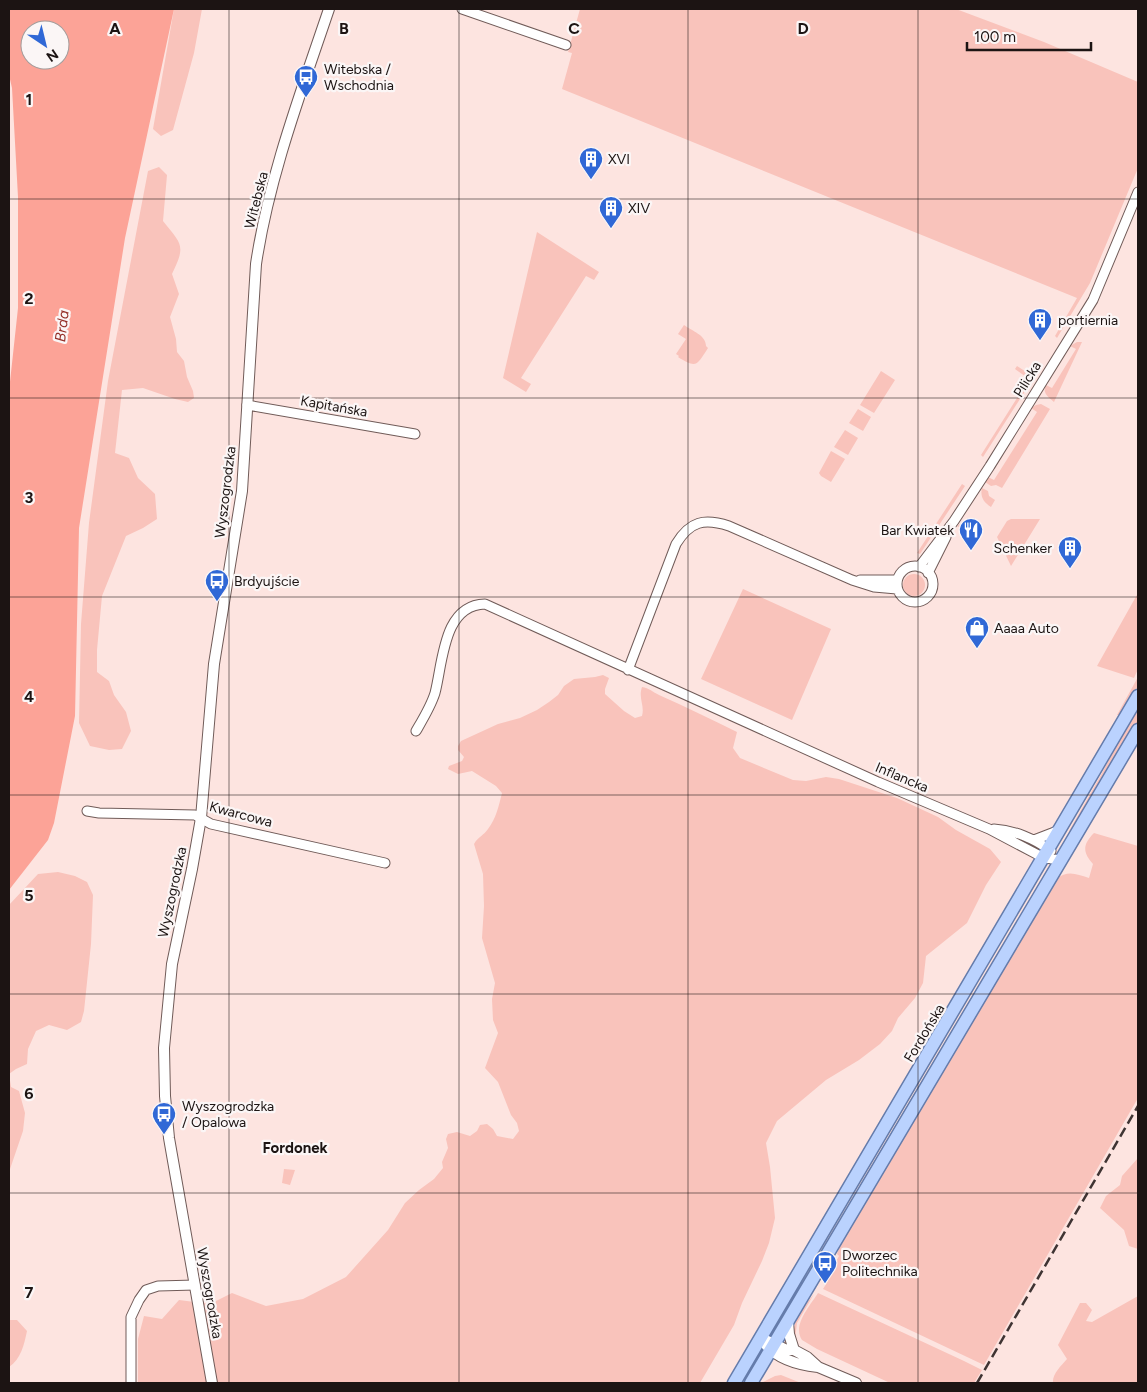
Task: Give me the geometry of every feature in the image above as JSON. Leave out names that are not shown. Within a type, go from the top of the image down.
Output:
[{"type":"main road","name":"Fordońska","points":[[734,1383],[1138,696]]},
{"type":"main road","points":[[751,1383],[1062,860],[1134,746],[1138,730]]},
{"type":"street","name":"Witebska","points":[[247,405],[256,264],[262,231],[283,152],[329,9]]},
{"type":"street","points":[[462,9],[566,45]]},
{"type":"street","name":"Pilicka","points":[[919,567],[954,521],[990,466],[1093,300],[1138,192]]},
{"type":"street","name":"Kapitańska","points":[[247,405],[415,434]]},
{"type":"street","name":"Wyszogrodzka","points":[[212,1383],[169,1138],[165,1096],[164,1048],[172,964],[201,818],[214,664],[242,490],[247,405]]},
{"type":"street","points":[[628,670],[676,544],[683,532],[693,525],[711,521],[729,526],[852,580],[874,587],[897,584]]},
{"type":"street","name":"Pilicka","points":[[928,573],[954,521]]},
{"type":"street","points":[[914,566],[928,573],[932,580],[932,588],[928,596],[923,600],[912,602],[906,600],[902,596],[897,584],[903,571],[914,566]]},
{"type":"street","name":"Inflancka","points":[[416,731],[428,710],[434,694],[451,627],[464,611],[477,604],[493,606],[628,670],[806,750],[1046,854]]},
{"type":"street","name":"Kwarcowa","points":[[87,811],[99,813],[195,815],[212,824],[384,860]]},
{"type":"street","name":"Inflancka","points":[[989,829],[1001,829],[1034,840],[1046,854]]},
{"type":"street","points":[[1034,840],[1060,830]]},
{"type":"street","points":[[1046,854],[1062,860]]},
{"type":"street","points":[[131,1383],[131,1317],[139,1300],[146,1290],[158,1286],[195,1285]]},
{"type":"street","points":[[788,1322],[789,1334],[794,1350]]},
{"type":"street","points":[[761,1338],[800,1365],[818,1367],[856,1383]]},
{"type":"street","points":[[773,1348],[794,1350],[807,1357],[818,1367]]},
{"type":"shaded area","points":[[174,9],[202,9],[194,53],[173,130],[161,136],[153,129]]},
{"type":"shaded area","points":[[580,9],[956,9],[1044,42],[1138,82],[1138,168],[1090,283],[1057,338],[1055,336],[1077,298],[562,89],[572,53],[568,52]]},
{"type":"shaded area","points":[[159,167],[167,175],[163,221],[180,246],[179,257],[172,274],[179,294],[170,317],[176,339],[177,352],[184,361],[194,398],[188,402],[143,388],[122,390],[115,453],[129,458],[138,478],[155,494],[157,519],[126,536],[102,596],[97,672],[109,681],[114,695],[126,712],[131,731],[122,749],[109,750],[90,746],[79,723],[81,624],[89,523],[108,381],[148,171]]},
{"type":"shaded area","points":[[537,232],[599,272],[594,280],[586,276],[521,378],[531,384],[526,392],[503,378]]},
{"type":"shaded area","points":[[684,325],[701,336],[708,348],[699,361],[693,364],[678,357],[676,354],[686,339],[678,334]]},
{"type":"shaded area","points":[[1077,342],[1082,342],[1054,402],[1045,393],[1046,385],[1052,388],[1076,349],[1070,346]]},
{"type":"shaded area","points":[[1017,366],[1034,377],[983,457],[981,455],[1029,379],[1015,369]]},
{"type":"shaded area","points":[[881,371],[895,380],[874,413],[860,405]]},
{"type":"shaded area","points":[[1041,404],[1050,409],[1002,488],[996,485],[991,486],[985,482],[988,477],[994,480],[1037,412],[1031,408]]},
{"type":"shaded area","points":[[858,409],[871,417],[863,431],[849,423]]},
{"type":"shaded area","points":[[845,430],[858,438],[848,455],[834,447]]},
{"type":"shaded area","points":[[831,451],[845,459],[831,482],[819,473]]},
{"type":"shaded area","points":[[962,484],[965,486],[920,554],[917,553]]},
{"type":"shaded area","points":[[982,488],[988,491],[989,496],[995,500],[991,507],[983,499],[981,494]]},
{"type":"shaded area","points":[[1011,519],[1040,519],[1011,566],[997,537],[1007,521]]},
{"type":"shaded area","points":[[962,523],[979,526],[973,536],[957,526]]},
{"type":"shaded area","points":[[914,574],[922,577],[925,585],[922,593],[914,596],[906,593],[903,585],[906,577]]},
{"type":"shaded area","points":[[743,589],[831,629],[792,720],[701,679]]},
{"type":"shaded area","points":[[1138,593],[1138,669],[1134,678],[1097,666]]},
{"type":"shaded area","points":[[603,675],[609,678],[605,694],[635,718],[642,716],[641,691],[642,687],[647,688],[737,732],[733,748],[740,758],[793,780],[806,781],[826,777],[839,779],[897,798],[938,817],[956,830],[990,849],[1001,862],[986,885],[967,923],[926,956],[923,983],[915,998],[898,1018],[892,1031],[880,1044],[859,1060],[826,1080],[777,1121],[766,1143],[775,1218],[769,1243],[734,1325],[700,1383],[138,1383],[138,1339],[144,1316],[162,1319],[179,1300],[210,1304],[232,1293],[266,1306],[303,1299],[346,1277],[388,1230],[405,1203],[434,1179],[443,1168],[442,1162],[448,1148],[446,1139],[448,1134],[457,1132],[470,1136],[477,1131],[480,1125],[487,1124],[497,1136],[513,1139],[519,1131],[498,1082],[485,1068],[498,1033],[493,1020],[492,999],[495,983],[482,938],[483,874],[474,844],[493,821],[502,793],[496,786],[472,771],[458,774],[448,769],[449,766],[462,761],[464,757],[458,750],[461,741],[498,724],[520,718],[537,710],[558,695],[564,686],[574,679]]},
{"type":"shaded area","points":[[1138,677],[1138,686],[1121,715],[1117,715]]},
{"type":"shaded area","points":[[1138,704],[1138,724],[1072,833],[1069,831]]},
{"type":"shaded area","points":[[1094,833],[1138,846],[1138,1098],[984,1365],[823,1289],[839,1256],[837,1254],[842,1239],[1056,879],[1064,874],[1076,874],[1089,878],[1093,864],[1087,856],[1085,848]]},
{"type":"shaded area","points":[[58,872],[75,876],[87,882],[93,895],[91,944],[84,1011],[81,1022],[67,1030],[49,1025],[36,1031],[28,1049],[27,1064],[9,1074],[9,905],[38,874]]},
{"type":"shaded area","points":[[9,1074],[11,1087],[19,1091],[25,1113],[23,1131],[9,1172]]},
{"type":"shaded area","points":[[1138,1158],[1138,1249],[1129,1246],[1124,1230],[1100,1208],[1106,1196],[1120,1185],[1122,1176]]},
{"type":"shaded area","points":[[284,1169],[295,1170],[290,1185],[282,1183]]},
{"type":"shaded area","points":[[818,1293],[982,1370],[974,1383],[890,1383],[817,1349],[802,1340],[799,1328],[803,1316]]},
{"type":"shaded area","points":[[814,1294],[797,1323],[795,1339],[794,1326],[796,1321]]},
{"type":"shaded area","points":[[1138,1296],[1138,1383],[1053,1383],[1055,1373],[1067,1359],[1058,1345],[1080,1303],[1086,1303],[1092,1310],[1086,1321],[1092,1322]]},
{"type":"shaded area","points":[[9,1320],[17,1320],[27,1331],[19,1356],[9,1367]]},
{"type":"shaded area","points":[[781,1375],[801,1383],[761,1383],[775,1376]]},
{"type":"water","name":"Brda","points":[[9,9],[174,9],[125,238],[79,528],[75,716],[54,823],[48,840],[9,890],[9,391],[18,308],[18,197],[12,88],[9,75]]},
{"type":"railway","points":[[977,1383],[1138,1106]]},
{"type":"place","name":"Witebska / Wschodnia","points":[[306,98]]},
{"type":"place","name":"XVI","points":[[591,180]]},
{"type":"place","name":"XIV","points":[[611,229]]},
{"type":"place","name":"portiernia","points":[[1040,341]]},
{"type":"place","name":"Bar Kwiatek","points":[[971,551]]},
{"type":"place","name":"Schenker","points":[[1070,569]]},
{"type":"place","name":"Brdyujście","points":[[217,602]]},
{"type":"place","name":"Aaaa Auto","points":[[977,649]]},
{"type":"place","name":"Wyszogrodzka / Opalowa","points":[[164,1135]]},
{"type":"place","name":"Dworzec Politechnika","points":[[825,1284]]},
{"type":"district","name":"Fordonek","points":[[295,1148]]}]
